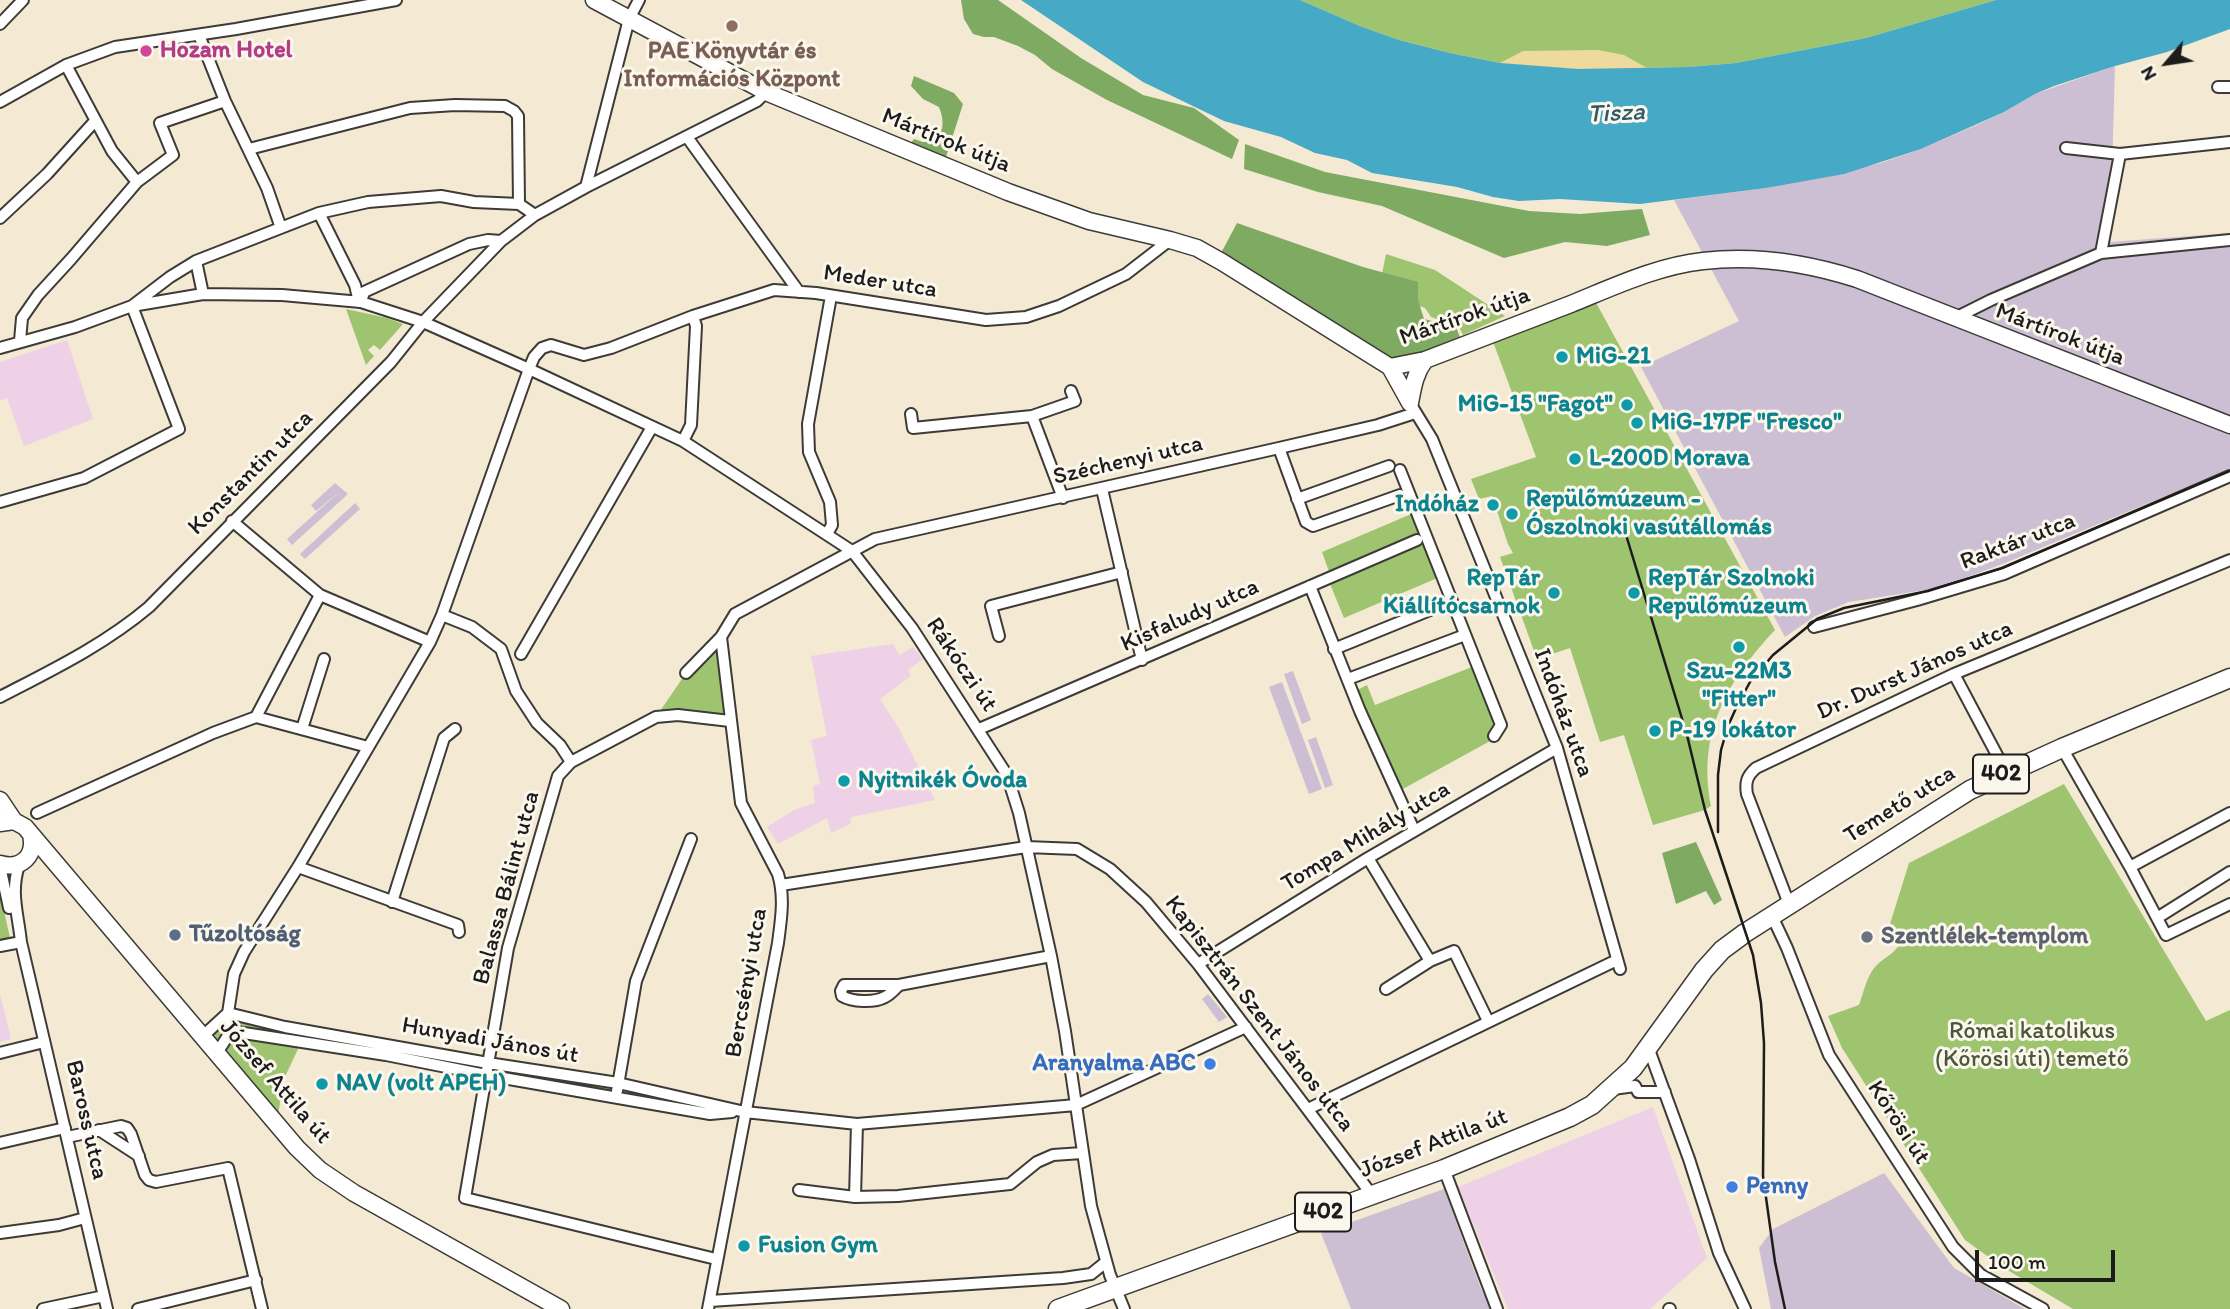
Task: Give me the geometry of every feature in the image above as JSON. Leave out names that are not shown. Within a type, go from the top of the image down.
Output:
[{"type":"main road","name":"Temető utca","points":[[1648,1047],[1704,970],[1722,950],[1789,904],[1970,790],[2006,772],[2230,678]]},
{"type":"main road","name":"József Attila út","points":[[1058,1309],[1444,1169],[1570,1117],[1592,1105],[1613,1088],[1633,1068],[1648,1047]]},
{"type":"street","points":[[0,24],[23,0]]},
{"type":"street","points":[[0,102],[66,65],[115,47],[396,0]]},
{"type":"street","name":"Mártírok útja","points":[[594,0],[766,92],[1008,192],[1089,221],[1197,248],[1390,366],[1425,360],[1627,281],[1702,261],[1757,260],[1810,266],[1857,279],[2230,425]]},
{"type":"street","points":[[586,187],[629,19],[639,0]]},
{"type":"street","points":[[199,35],[282,228]]},
{"type":"street","points":[[66,65],[112,151],[137,182]]},
{"type":"street","name":"Konstantin utca","points":[[0,697],[93,648],[124,628],[149,607],[391,362],[424,322],[501,241],[535,215],[758,101],[766,92]]},
{"type":"street","points":[[20,341],[22,317],[38,295],[137,182],[173,155],[160,123],[225,100]]},
{"type":"street","points":[[249,149],[410,108],[505,106],[518,116],[519,204]]},
{"type":"street","points":[[0,218],[47,174],[95,121]]},
{"type":"street","points":[[687,136],[799,292]]},
{"type":"street","points":[[2066,148],[2120,154],[2230,142]]},
{"type":"street","points":[[2101,253],[2120,154]]},
{"type":"street","points":[[0,348],[75,327],[132,306],[196,261],[319,214],[368,202],[441,196],[474,202],[519,204],[535,215]]},
{"type":"street","points":[[319,214],[355,285],[360,302]]},
{"type":"street","points":[[360,302],[364,292],[469,244],[488,240],[501,241]]},
{"type":"street","name":"Meder utca","points":[[529,369],[542,348],[551,345],[584,355],[611,348],[693,316],[774,290],[986,320],[1026,317],[1059,306],[1126,274],[1170,240]]},
{"type":"street","points":[[1955,318],[2101,253],[2230,240]]},
{"type":"street","points":[[196,261],[203,294]]},
{"type":"street","name":"Rákóczi út","points":[[132,306],[203,294],[282,295],[360,302],[424,322],[682,441],[852,551],[912,628],[1007,775],[1019,813],[1051,956],[1091,1206],[1106,1262],[1124,1309]]},
{"type":"street","points":[[827,534],[832,525],[830,502],[809,452],[808,424],[831,296]]},
{"type":"street","points":[[0,502],[84,478],[179,429],[132,306]]},
{"type":"street","points":[[682,441],[691,425],[696,326],[693,316]]},
{"type":"street","points":[[1413,408],[1415,378],[1425,360]]},
{"type":"street","points":[[1390,366],[1413,408]]},
{"type":"street","points":[[217,1053],[231,1031],[228,1013],[234,974],[244,952],[298,867],[430,642],[529,369]]},
{"type":"street","points":[[911,414],[913,428],[1032,416],[1075,401],[1072,391]]},
{"type":"street","name":"Széchenyi utca","points":[[852,551],[874,540],[1378,425],[1413,408]]},
{"type":"street","name":"Indóház utca","points":[[1413,408],[1432,439],[1557,748],[1619,964],[1489,1021]]},
{"type":"street","points":[[1032,416],[1063,498]]},
{"type":"street","points":[[522,654],[652,427]]},
{"type":"street","points":[[1279,448],[1306,522],[1313,526],[1400,495]]},
{"type":"street","points":[[1297,499],[1394,468],[1452,601],[1501,725],[1494,736]]},
{"type":"street","name":"Raktár utca","points":[[1814,627],[2004,574],[2230,476]]},
{"type":"street","points":[[1102,489],[1142,660]]},
{"type":"street","points":[[232,521],[320,594],[430,642]]},
{"type":"street","name":"Kisfaludy utca","points":[[979,729],[1417,540]]},
{"type":"street","points":[[686,673],[720,637],[735,614],[852,551]]},
{"type":"street","name":"Dr. Durst János utca","points":[[1789,904],[1747,794],[1745,784],[1748,775],[1756,768],[1954,674],[2230,560]]},
{"type":"street","points":[[999,636],[991,606],[1122,572]]},
{"type":"street","points":[[1310,586],[1360,711],[1414,830]]},
{"type":"street","points":[[256,717],[320,594]]},
{"type":"street","points":[[1334,649],[1452,601]]},
{"type":"street","points":[[442,615],[472,627],[501,649],[516,691],[537,723],[561,744],[571,762],[656,717],[678,715],[730,721]]},
{"type":"street","points":[[1348,679],[1465,635]]},
{"type":"street","name":"Bercsényi utca","points":[[709,1305],[782,910],[781,885],[772,859],[741,803],[720,637]]},
{"type":"street","points":[[302,729],[324,659]]},
{"type":"street","points":[[1954,674],[2006,772]]},
{"type":"street","points":[[37,813],[212,733],[256,717],[368,747]]},
{"type":"street","points":[[392,902],[444,738],[455,729]]},
{"type":"street","name":"Tompa Mihály utca","points":[[1198,964],[1414,830],[1557,748]]},
{"type":"street","points":[[2062,748],[2166,935],[2230,904]]},
{"type":"street","name":"Balassa Bálint utca","points":[[571,762],[558,776],[508,948],[465,1198],[716,1259]]},
{"type":"street","points":[[0,800],[7,822]]},
{"type":"street","points":[[2130,867],[2230,813]]},
{"type":"street","name":"József Attila út","points":[[7,822],[25,827],[297,1148],[320,1170],[354,1193],[561,1309]]},
{"type":"street","points":[[21,863],[32,850],[31,835]]},
{"type":"street","points":[[615,1097],[636,981],[691,839]]},
{"type":"street","name":"Kapisztrán Szent János utca","points":[[781,885],[1026,847],[1077,849],[1110,869],[1146,902],[1247,1027],[1372,1195]]},
{"type":"street","points":[[1368,858],[1430,961]]},
{"type":"street","name":"Baross utca","points":[[21,863],[13,883],[21,942],[107,1309]]},
{"type":"street","name":"József Attila út","points":[[0,865],[43,865],[68,878]]},
{"type":"street","name":"Baross utca","points":[[0,865],[2,883],[21,942]]},
{"type":"street","points":[[298,867],[458,925],[459,932]]},
{"type":"street","points":[[2157,918],[2230,872]]},
{"type":"street","name":"Kőrösi út","points":[[1772,916],[1829,1055],[1953,1247],[1981,1275],[2043,1309]]},
{"type":"street","points":[[0,946],[21,942]]},
{"type":"street","points":[[1308,1109],[1489,1021],[1454,951],[1430,961],[1386,989]]},
{"type":"street","points":[[899,985],[1051,956]]},
{"type":"street","points":[[203,1037],[228,1013]]},
{"type":"street","name":"Hunyadi János út","points":[[228,1013],[615,1097],[710,1114],[745,1111]]},
{"type":"street","name":"Hunyadi János út","points":[[231,1031],[487,1069],[618,1083],[745,1111],[857,1124],[1076,1105],[1247,1027]]},
{"type":"street","points":[[0,1053],[44,1042]]},
{"type":"street","points":[[1648,1047],[1719,1252],[1745,1309]]},
{"type":"street","points":[[1613,1088],[1635,1086],[1638,1091],[1665,1092]]},
{"type":"street","points":[[855,1197],[857,1124]]},
{"type":"street","points":[[0,1143],[121,1126],[127,1128],[149,1180],[156,1182],[228,1168],[262,1309]]},
{"type":"street","points":[[100,1130],[139,1156]]},
{"type":"street","points":[[799,1190],[855,1197],[898,1196],[1010,1184],[1037,1162],[1053,1155],[1082,1153]]},
{"type":"street","points":[[1444,1169],[1497,1309]]},
{"type":"street","points":[[0,1233],[59,1225],[86,1218]]},
{"type":"street","points":[[709,1305],[1063,1278],[1091,1273],[1106,1262]]},
{"type":"street","points":[[138,1309],[256,1280]]},
{"type":"street","points":[[43,1309],[104,1296]]},
{"type":"shaded area","points":[[2115,66],[2110,242],[2230,233],[2230,469],[2005,563],[1938,588],[1849,602],[1815,616],[1785,637],[1641,367],[1739,321],[1674,200],[1766,188],[1881,163],[1979,124],[2035,94]]},
{"type":"shaded area","points":[[67,340],[93,419],[24,446],[7,398],[0,400],[0,362]]},
{"type":"shaded area","points":[[335,483],[348,494],[292,545],[287,539],[340,491],[316,511],[311,505]]},
{"type":"shaded area","points":[[355,503],[360,509],[305,559],[300,554]]},
{"type":"shaded area","points":[[893,644],[899,655],[913,647],[923,659],[908,670],[911,676],[880,699],[898,727],[935,800],[851,817],[850,824],[831,833],[827,818],[778,844],[767,827],[794,810],[815,803],[813,786],[820,784],[811,740],[827,736],[811,656]]},
{"type":"shaded area","points":[[1293,671],[1311,720],[1302,724],[1284,674]]},
{"type":"shaded area","points":[[1282,682],[1322,789],[1309,794],[1269,687]]},
{"type":"shaded area","points":[[1316,737],[1333,785],[1325,788],[1308,740]]},
{"type":"shaded area","points":[[0,994],[11,1039],[0,1042]]},
{"type":"shaded area","points":[[1208,994],[1227,1017],[1219,1022],[1202,999]]},
{"type":"shaded area","points":[[1653,1107],[1707,1258],[1650,1309],[1508,1309],[1458,1187]]},
{"type":"shaded area","points":[[1884,1173],[1954,1268],[2025,1309],[1771,1309],[1759,1248],[1773,1229]]},
{"type":"shaded area","points":[[1444,1189],[1481,1289],[1492,1309],[1351,1309],[1321,1233]]},
{"type":"green space","points":[[961,0],[998,0],[1081,58],[1143,95],[1194,108],[1239,140],[1232,159],[1107,100],[1018,46],[994,37],[973,34],[964,19]]},
{"type":"green space","points":[[1300,0],[1996,0],[1866,38],[1736,63],[1688,67],[1578,69],[1500,63],[1450,53],[1399,40]]},
{"type":"green space","points":[[914,76],[954,93],[963,104],[945,160],[912,148],[914,139],[934,142],[942,125],[939,107],[923,99],[911,86]]},
{"type":"green space","points":[[1245,144],[1325,172],[1529,211],[1580,214],[1642,209],[1650,235],[1607,246],[1565,242],[1504,258],[1382,206],[1318,192],[1244,169]]},
{"type":"green space","points":[[1237,223],[1363,267],[1418,282],[1418,300],[1424,319],[1456,327],[1463,345],[1390,367],[1220,255]]},
{"type":"green space","points":[[1386,254],[1435,270],[1505,316],[1463,335],[1459,327],[1431,317],[1425,308],[1394,297],[1382,274]]},
{"type":"green space","name":"RepTár Szolnoki Repülőmúzeum","points":[[1594,299],[1775,630],[1730,689],[1712,732],[1708,755],[1711,806],[1653,825],[1624,735],[1600,742],[1570,648],[1537,659],[1500,557],[1513,553],[1492,496],[1479,499],[1471,479],[1536,457],[1492,339]]},
{"type":"green space","points":[[346,309],[403,324],[380,350],[374,345],[368,350],[374,356],[366,365]]},
{"type":"green space","points":[[1416,512],[1442,576],[1344,618],[1328,579],[1331,577],[1322,552]]},
{"type":"green space","points":[[721,637],[730,721],[656,717],[686,673]]},
{"type":"green space","points":[[1477,665],[1501,735],[1401,790],[1395,788],[1353,692],[1367,685],[1375,705]]},
{"type":"green space","name":"Római katolikus (Kőrösi úti) temető","points":[[2064,784],[2206,1021],[2230,1010],[2230,1309],[2073,1309],[2004,1268],[1965,1240],[1842,1048],[1828,1016],[1859,1005],[1872,971],[1900,943],[1902,938],[1890,924],[1909,863]]},
{"type":"green space","points":[[1696,842],[1722,900],[1714,905],[1706,891],[1676,904],[1662,853]]},
{"type":"green space","points":[[0,893],[10,938],[0,940]]},
{"type":"green space","points":[[228,1013],[745,1112],[710,1114],[295,1042],[298,1049],[283,1081],[277,1124],[203,1036]]},
{"type":"sand","points":[[1598,50],[1624,55],[1647,68],[1578,69],[1500,63],[1523,51]]},
{"type":"water","name":"Tisza","points":[[1021,0],[1300,0],[1399,40],[1450,53],[1500,63],[1578,69],[1688,67],[1736,63],[1866,38],[1996,0],[2230,0],[2230,29],[2167,52],[2054,86],[1921,149],[1844,174],[1766,188],[1640,204],[1560,199],[1519,201],[1457,187],[1372,173],[1347,160],[1315,153],[1281,137],[1224,121],[1143,82]]},
{"type":"railway","points":[[1718,832],[1721,750],[1737,706],[1750,682],[1773,655],[1817,619],[1844,608],[1928,591],[2002,568],[2230,471]]},
{"type":"railway","points":[[1623,525],[1687,735],[1705,810],[1753,955],[1764,1043],[1763,1176],[1775,1262],[1785,1309]]},
{"type":"place","name":"PAE Könyvtár és Információs Központ","points":[[732,26]]},
{"type":"place","name":"Hozam Hotel","points":[[146,51]]},
{"type":"place","name":"MiG-21","points":[[1562,357]]},
{"type":"place","name":"MiG-15 \"Fagot\"","points":[[1627,405]]},
{"type":"place","name":"MiG-17PF \"Fresco\"","points":[[1637,423]]},
{"type":"place","name":"L-200D Morava","points":[[1575,459]]},
{"type":"place","name":"Indóház","points":[[1493,505]]},
{"type":"place","name":"Repülőmúzeum - Ószolnoki vasútállomás","points":[[1512,514]]},
{"type":"place","name":"RepTár Kiállítócsarnok","points":[[1554,593]]},
{"type":"place","name":"RepTár Szolnoki Repülőmúzeum","points":[[1634,593]]},
{"type":"place","name":"Szu-22M3 \"Fitter\"","points":[[1739,647]]},
{"type":"place","name":"P-19 lokátor","points":[[1655,731]]},
{"type":"place","name":"Nyitnikék Óvoda","points":[[844,781]]},
{"type":"place","name":"Tűzoltóság","points":[[175,935]]},
{"type":"place","name":"Szentlélek-templom","points":[[1867,937]]},
{"type":"place","name":"Aranyalma ABC","points":[[1210,1064]]},
{"type":"place","name":"NAV (volt APEH)","points":[[322,1084]]},
{"type":"place","name":"Penny","points":[[1732,1187]]},
{"type":"place","name":"Fusion Gym","points":[[744,1246]]}]
